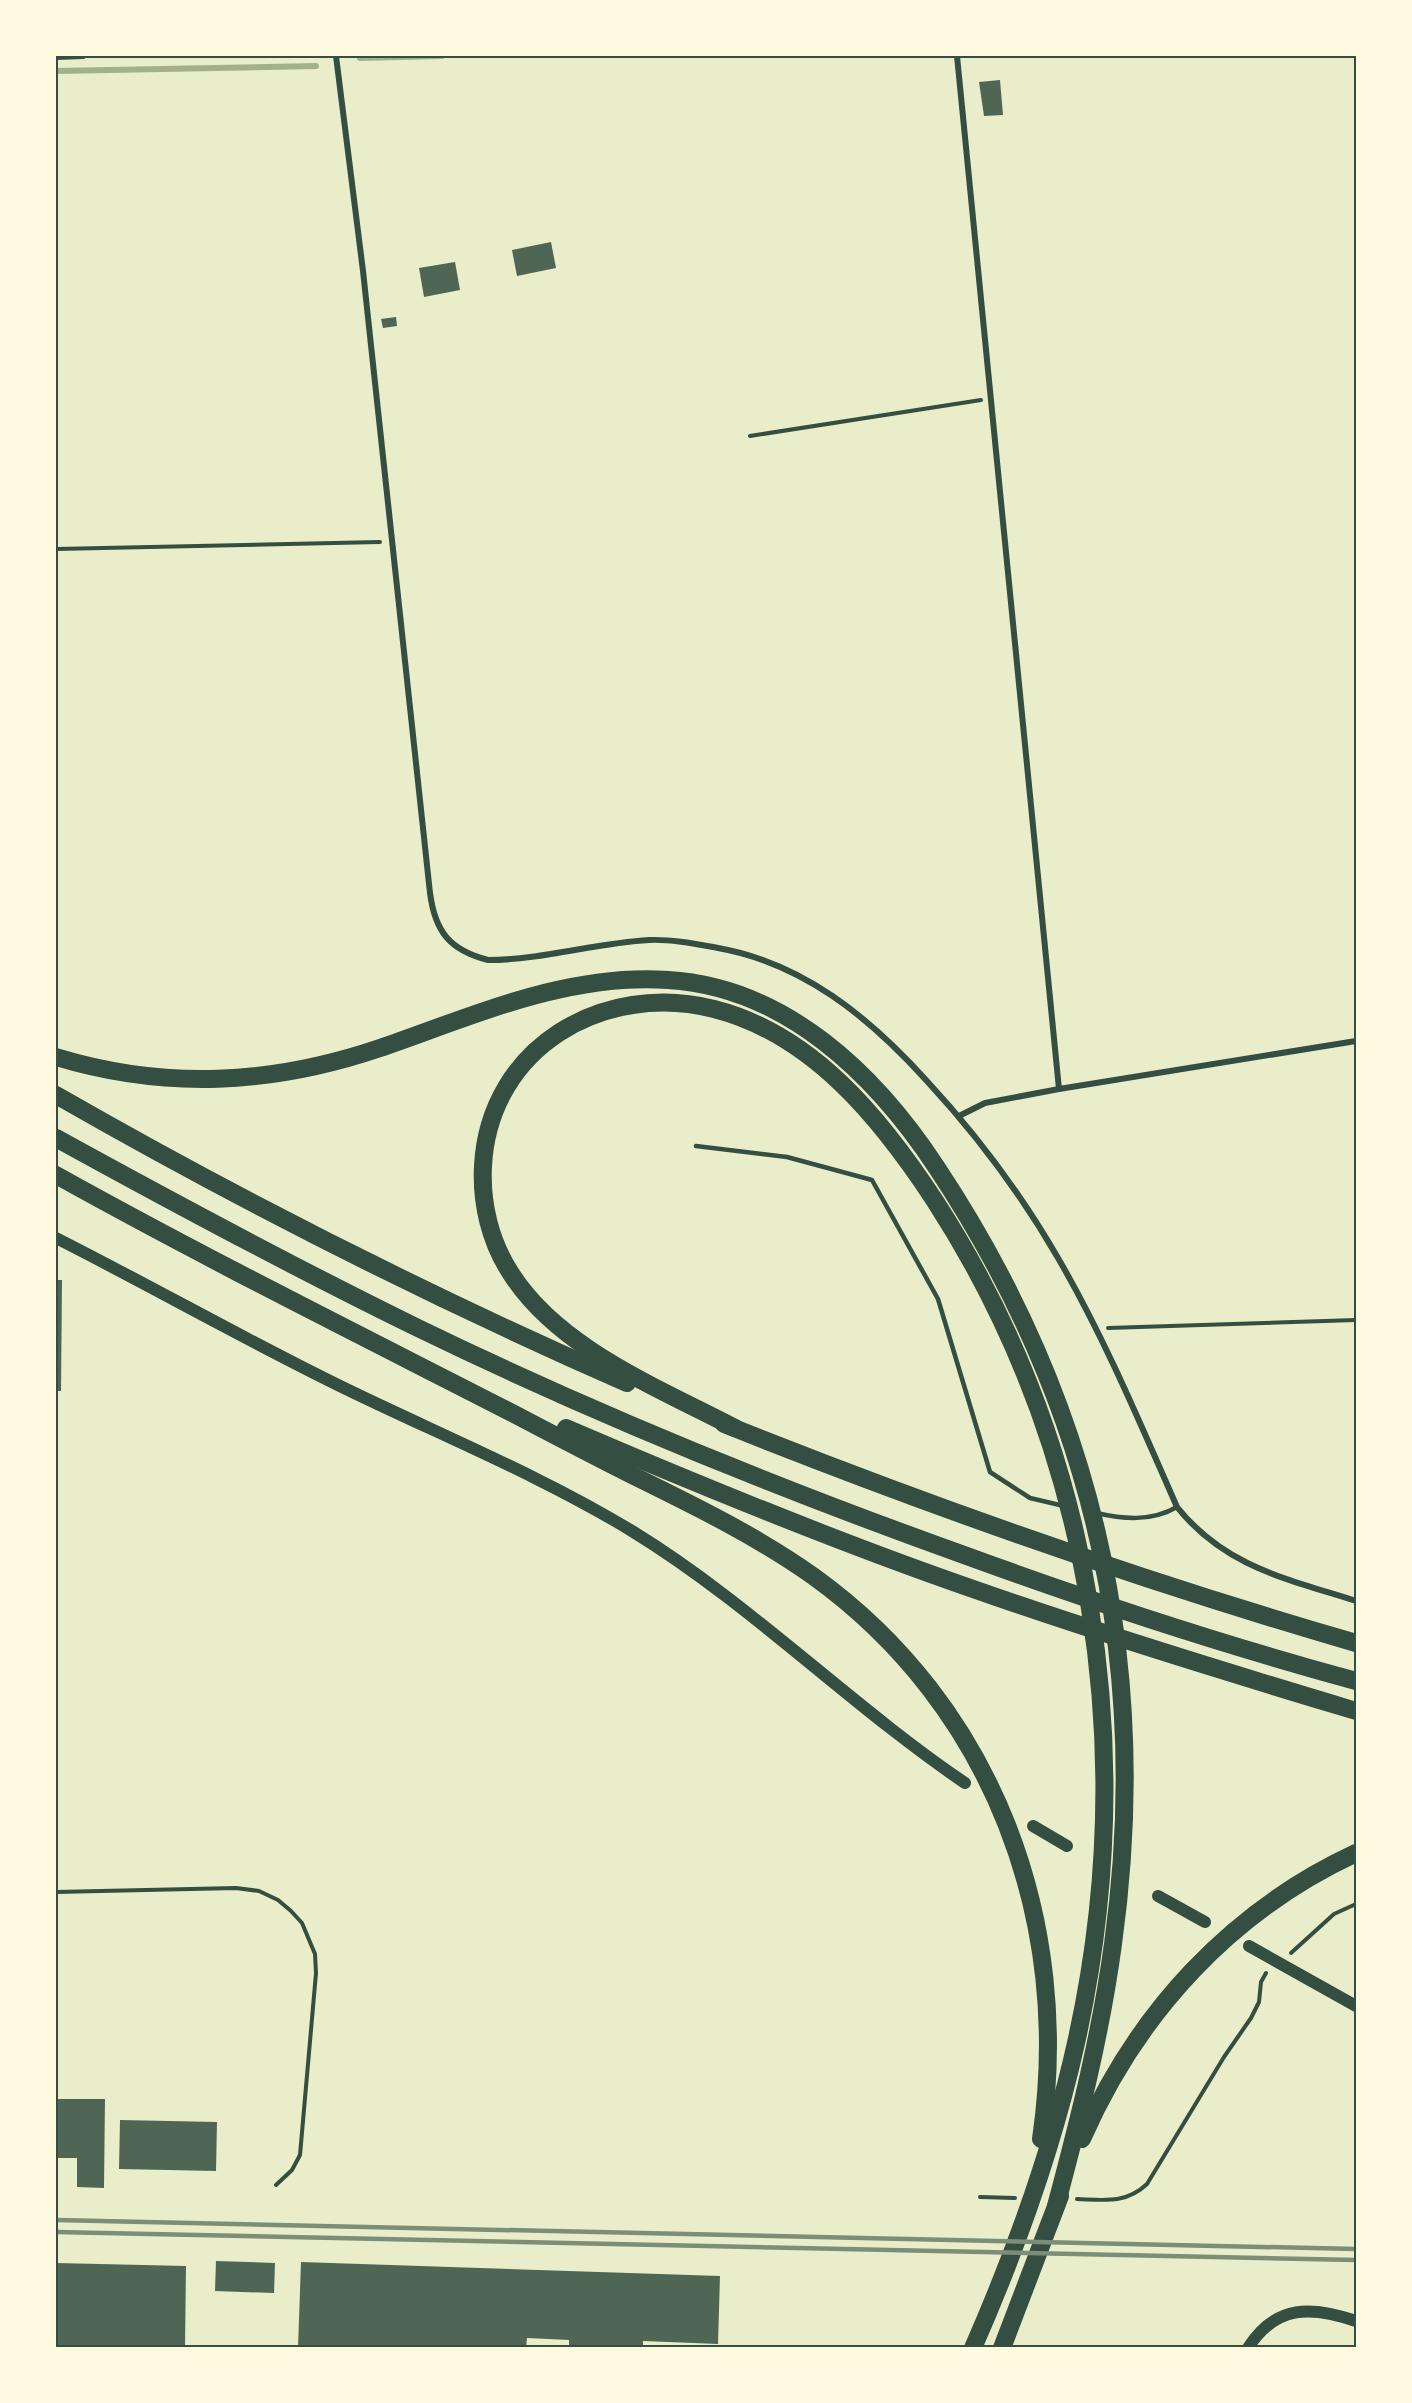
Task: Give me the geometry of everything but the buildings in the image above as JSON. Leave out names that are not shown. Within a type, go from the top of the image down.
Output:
[{"type":"highway","points":[[56,1057],[99,1069],[139,1076],[197,1080],[229,1079],[288,1072],[343,1059],[515,1001],[582,985],[612,981],[667,980],[715,987],[760,1003],[803,1027],[841,1055],[877,1090],[931,1158],[987,1247],[1020,1310],[1053,1389],[1083,1475],[1102,1553],[1112,1608],[1125,1729],[1123,1854],[1113,1945],[1098,2037],[1063,2203],[1002,2348]]},
{"type":"highway","points":[[735,1428],[612,1363],[559,1327],[521,1289],[502,1258],[489,1225],[483,1193],[483,1160],[490,1126],[508,1085],[528,1059],[549,1040],[588,1016],[642,1003],[674,1003],[716,1010],[743,1019],[797,1048],[833,1077],[870,1113],[907,1160],[935,1201],[992,1299],[1025,1374],[1071,1511],[1092,1608],[1103,1721],[1103,1845],[1093,1947],[1075,2046],[1028,2199],[998,2287],[973,2348]]},
{"type":"highway","points":[[56,1095],[252,1204],[391,1274],[513,1332],[735,1428],[874,1483],[1024,1537],[1163,1584],[1356,1643]]},
{"type":"highway","points":[[56,1138],[234,1235],[421,1329],[543,1386],[696,1452],[893,1530],[1062,1590],[1242,1648],[1356,1681]]},
{"type":"highway","points":[[56,1175],[216,1263],[695,1506],[772,1549],[812,1575],[853,1607],[890,1642],[924,1681],[965,1741],[992,1788],[1016,1845],[1031,1897],[1042,1955],[1047,2005],[1043,2151]]},
{"type":"highway","points":[[397,1354],[676,1475],[876,1553],[1076,1624],[1356,1711]]},
{"type":"highway","points":[[1074,2152],[1102,2095],[1122,2062],[1148,2023],[1187,1975],[1235,1929],[1272,1901],[1317,1873],[1356,1853]]},
{"type":"main road","points":[[56,1238],[259,1345],[528,1475],[633,1532],[705,1581],[905,1741],[965,1783]]},
{"type":"main road","points":[[1034,1826],[1066,1846]]},
{"type":"main road","points":[[1158,1896],[1205,1922]]},
{"type":"main road","points":[[1249,1946],[1356,2006]]},
{"type":"main road","points":[[1248,2348],[1264,2328],[1284,2315],[1294,2312],[1316,2311],[1356,2321]]},
{"type":"street","points":[[56,57],[83,56]]},
{"type":"street","points":[[336,56],[363,271],[431,904],[435,921],[447,938],[463,951],[488,960],[650,940],[718,948],[756,957],[794,973],[830,993],[894,1045],[959,1116],[1035,1221],[1059,1258],[1095,1328],[1177,1507],[1204,1537],[1235,1558],[1259,1569],[1356,1601]]},
{"type":"street","points":[[957,56],[1059,1089]]},
{"type":"street","points":[[959,1116],[985,1103],[1059,1089],[1356,1041]]},
{"type":"lane","points":[[696,1146],[787,1157],[872,1180],[938,1299],[990,1472],[1030,1498],[1077,1509]]},
{"type":"lane","points":[[1089,1511],[1124,1519],[1163,1515],[1177,1507]]},
{"type":"path","points":[[750,436],[991,399]]},
{"type":"path","points":[[56,549],[393,542]]},
{"type":"path","points":[[1095,1328],[1356,1320]]},
{"type":"path","points":[[56,1892],[236,1888],[259,1891],[278,1900],[302,1923],[315,1954],[316,1973],[300,2155],[292,2170],[276,2185]]},
{"type":"path","points":[[1063,2203],[1122,2200],[1132,2196],[1147,2184],[1224,2057],[1251,2018],[1258,2002],[1263,1977],[1334,1914],[1356,1904]]},
{"type":"path","points":[[980,2198],[1028,2199]]},
{"type":"waterway","points":[[360,58],[442,56]]},
{"type":"waterway","points":[[56,71],[316,66]]},
{"type":"railway","points":[[56,2220],[1356,2249]]},
{"type":"railway","points":[[56,2232],[1356,2260]]}]
